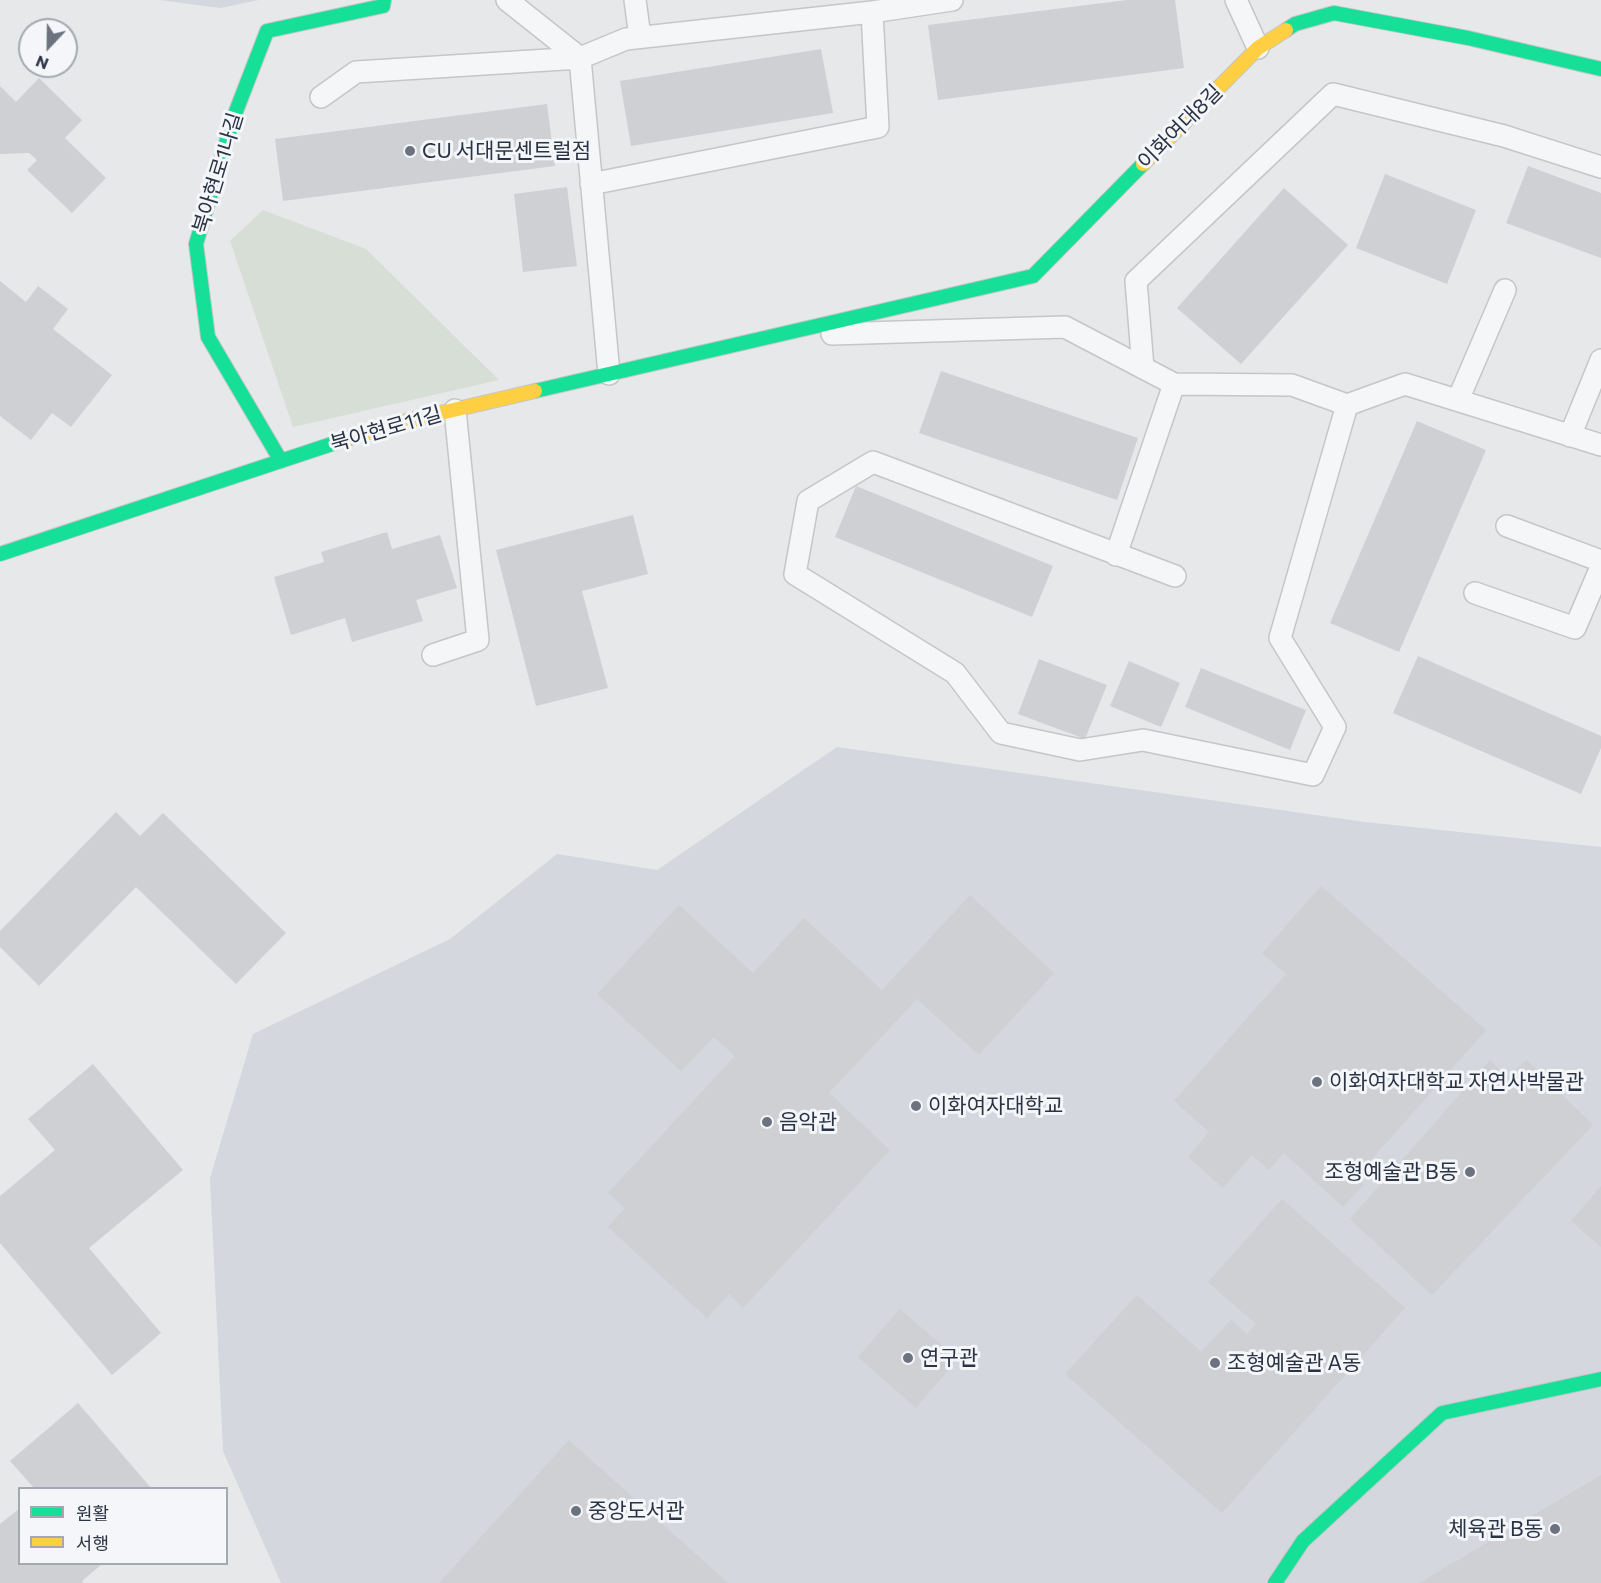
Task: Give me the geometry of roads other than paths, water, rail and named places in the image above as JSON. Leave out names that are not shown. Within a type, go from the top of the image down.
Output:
[{"type":"street","name":"북아현로1나길","points":[[281,461],[208,337],[196,244],[233,119],[267,30],[382,6],[384,0]]},
{"type":"street","name":"이화여대8길","points":[[781,335],[1033,276],[1258,48],[1295,24],[1334,12],[1468,38],[1601,69]]},
{"type":"street","name":"북아현로11길","points":[[0,554],[389,425],[781,335]]},
{"type":"street","points":[[1275,1583],[1304,1541],[1442,1413],[1601,1379]]},
{"type":"lane","points":[[507,0],[580,58],[609,374]]},
{"type":"lane","points":[[635,0],[640,38]]},
{"type":"lane","points":[[321,97],[356,72],[580,58],[626,39],[872,12],[952,0]]},
{"type":"lane","points":[[1236,0],[1258,48]]},
{"type":"lane","points":[[591,184],[878,127],[872,12]]},
{"type":"lane","points":[[1143,368],[1136,281],[1333,94],[1504,136],[1601,167]]},
{"type":"lane","points":[[1458,400],[1505,290]]},
{"type":"lane","points":[[781,335],[1065,327],[1174,384],[1292,385],[1347,405],[1405,384],[1601,445]]},
{"type":"lane","points":[[1570,435],[1601,360]]},
{"type":"lane","points":[[1116,555],[1174,384]]},
{"type":"lane","points":[[1175,576],[873,462],[808,501],[795,574],[955,673],[1001,733],[1080,750],[1143,740],[1313,775],[1335,727],[1280,638],[1347,405]]},
{"type":"lane","points":[[433,655],[478,640],[455,410]]},
{"type":"lane","points":[[1507,526],[1601,561]]},
{"type":"lane","points":[[1475,593],[1575,628],[1601,567]]},
{"type":"place","name":"CU 서대문센트럴점","points":[[410,151]]},
{"type":"place","name":"이화여자대학교 자연사박물관","points":[[1317,1082]]},
{"type":"place","name":"이화여자대학교","points":[[916,1106]]},
{"type":"place","name":"음악관","points":[[767,1122]]},
{"type":"place","name":"조형예술관 B동","points":[[1470,1172]]},
{"type":"place","name":"연구관","points":[[908,1358]]},
{"type":"place","name":"조형예술관 A동","points":[[1215,1363]]},
{"type":"place","name":"중앙도서관","points":[[576,1511]]},
{"type":"place","name":"체육관 B동","points":[[1555,1529]]}]
